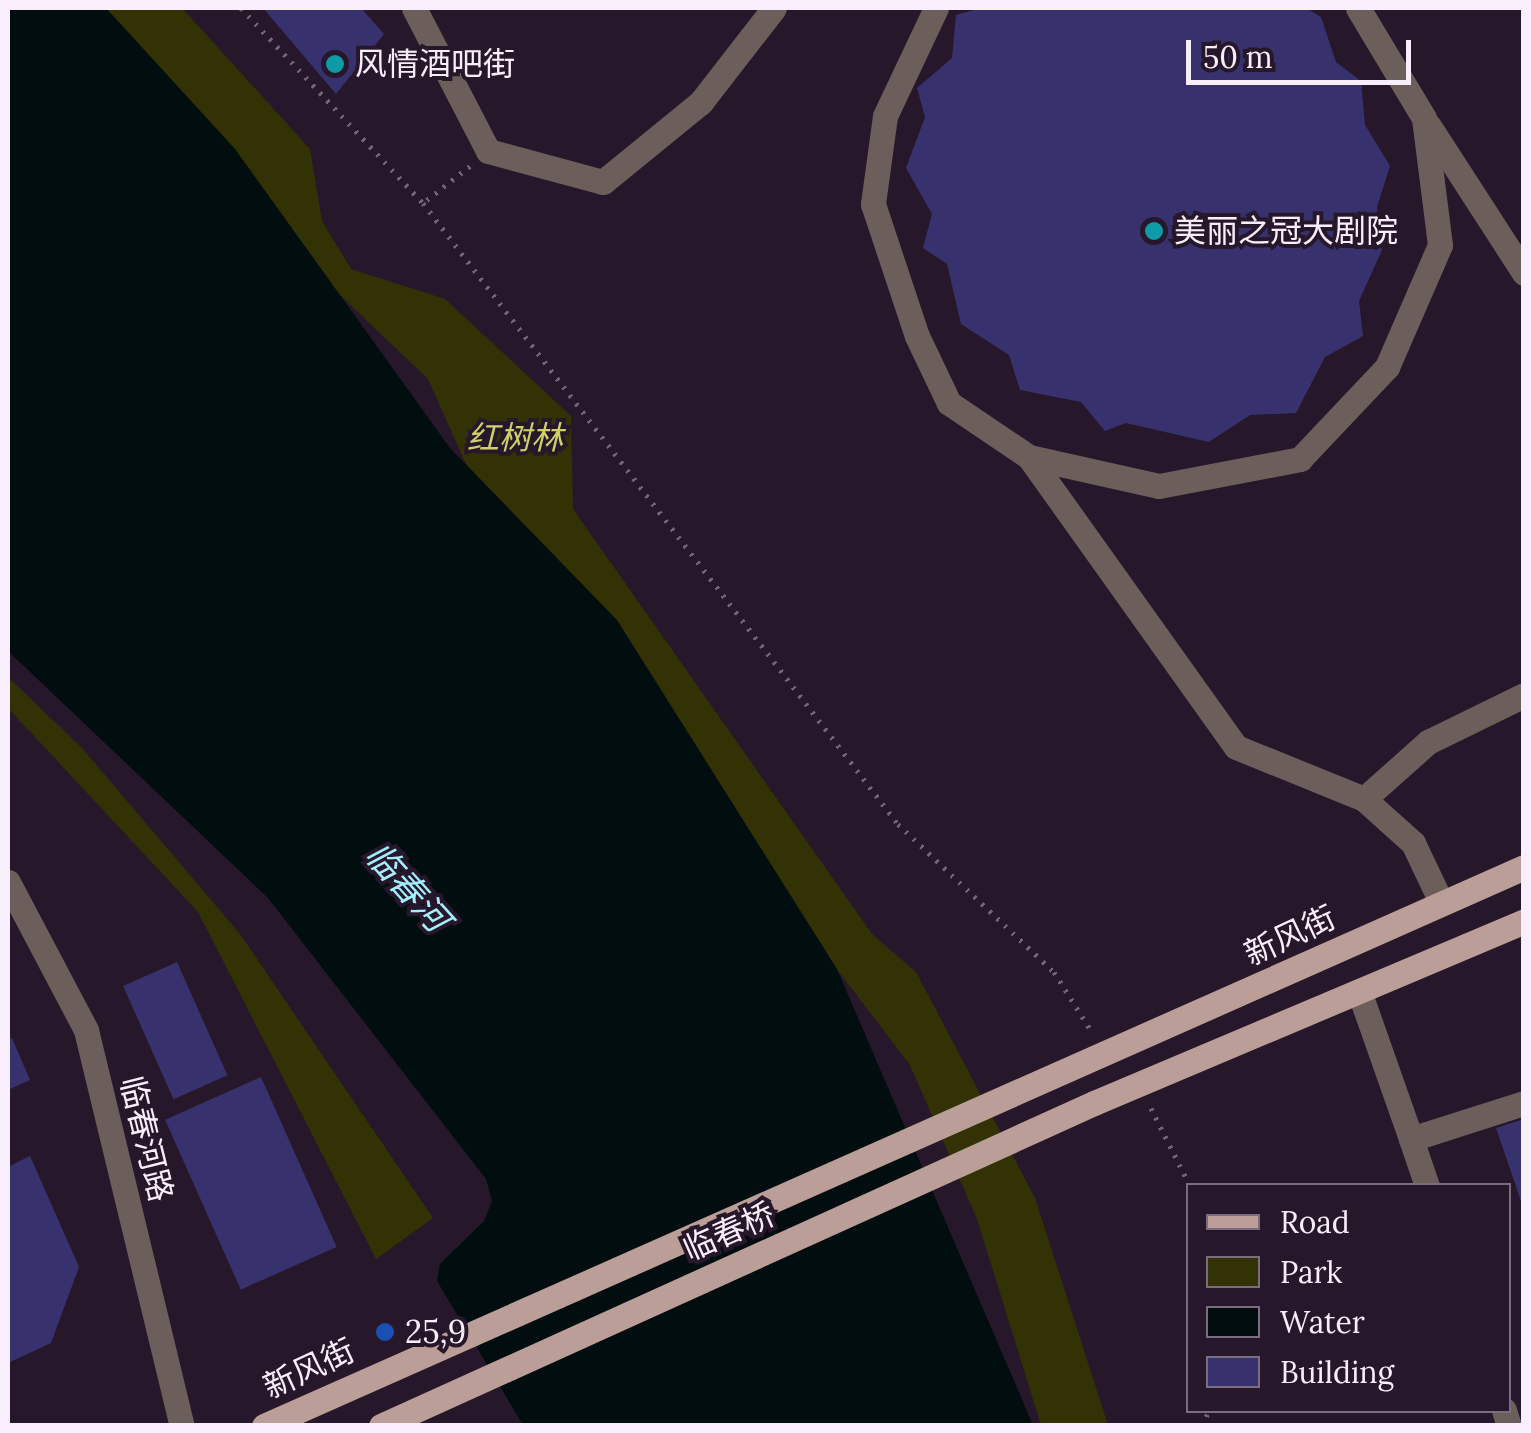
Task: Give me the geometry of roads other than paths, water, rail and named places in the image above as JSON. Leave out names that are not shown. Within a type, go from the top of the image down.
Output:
[{"type":"main road","name":"新风街","points":[[1084,1067],[1524,866]]},
{"type":"main road","points":[[1359,990],[1524,921]]},
{"type":"main road","name":"临春桥","points":[[386,1423],[1094,1102],[1359,990]]},
{"type":"main road","name":"临春桥","points":[[381,1372],[1084,1067]]},
{"type":"main road","name":"新风街","points":[[264,1426],[381,1372]]},
{"type":"street","points":[[414,8],[488,151],[603,182],[701,102],[774,8]]},
{"type":"street","points":[[936,8],[885,116],[873,204],[949,404],[1030,458],[1236,746],[1364,798],[1413,843],[1440,902]]},
{"type":"street","points":[[1358,8],[1524,273]]},
{"type":"street","points":[[1030,458],[1159,486],[1300,460],[1387,367],[1440,245],[1424,118]]},
{"type":"street","points":[[1364,798],[1428,742],[1524,695]]},
{"type":"street","name":"临春河路","points":[[8,882],[86,1030],[182,1426]]},
{"type":"street","points":[[1359,990],[1426,1183]]},
{"type":"street","points":[[1411,1139],[1524,1103]]},
{"type":"water","name":"临春河","points":[[8,8],[106,8],[235,149],[450,448],[617,620],[837,969],[1033,1425],[523,1425],[437,1281],[440,1264],[484,1221],[492,1201],[486,1179],[268,898],[8,651]]},
{"type":"place","name":"风情酒吧街","points":[[335,64]]},
{"type":"place","name":"美丽之冠大剧院","points":[[1154,231]]},
{"type":"place","name":"25,9","points":[[385,1332]]},
{"type":"park label","name":"红树林","points":[[515,438]]}]
